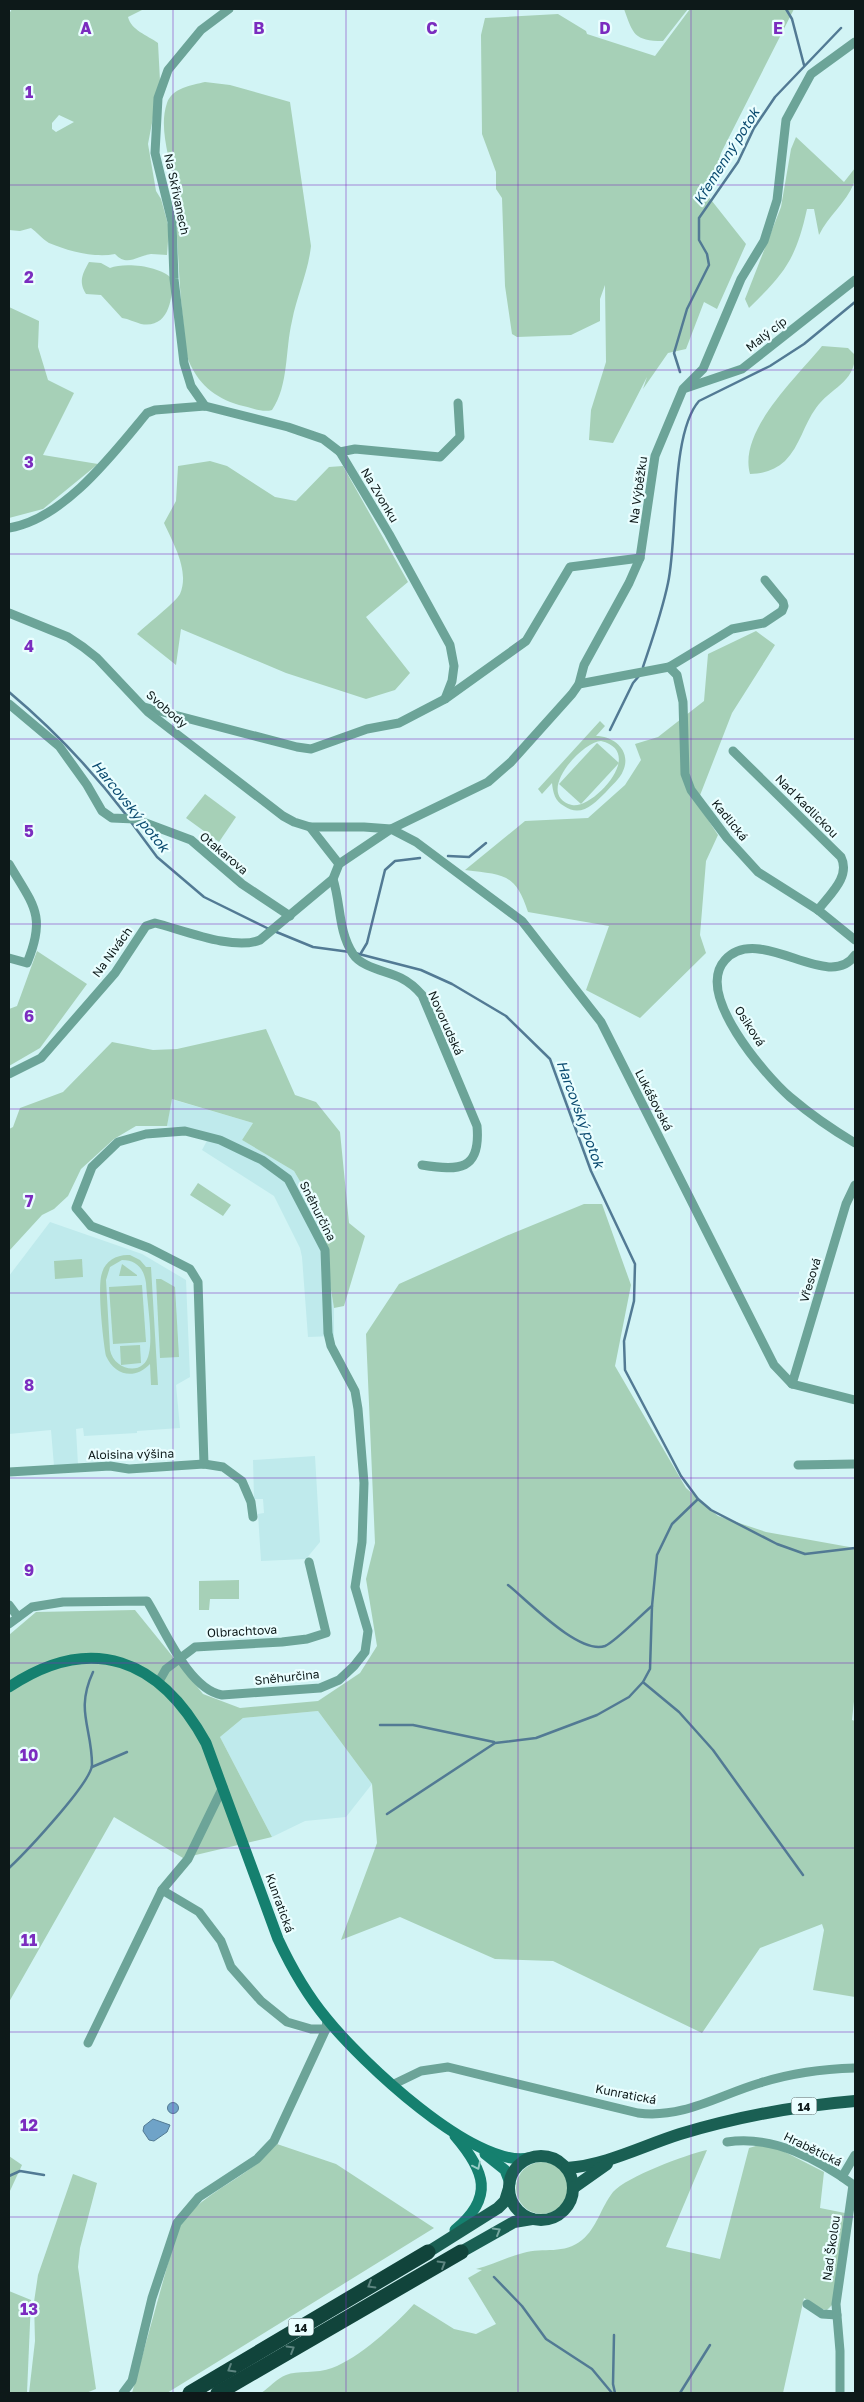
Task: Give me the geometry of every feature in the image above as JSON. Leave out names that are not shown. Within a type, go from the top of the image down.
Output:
[{"type":"highway","name":"14","points":[[190,2393],[428,2252]]},
{"type":"highway","name":"14","points":[[218,2393],[461,2252]]},
{"type":"main road","name":"14","points":[[567,2168],[613,2159],[658,2141],[754,2115],[797,2107],[855,2101]]},
{"type":"main road","name":"Kunratická","points":[[529,2158],[546,2156],[558,2160],[567,2168]]},
{"type":"main road","name":"14","points":[[428,2252],[498,2208],[505,2201],[514,2171],[529,2158]]},
{"type":"main road","name":"14","points":[[461,2252],[514,2222],[524,2219],[549,2218],[562,2212],[570,2202],[574,2188],[613,2159]]},
{"type":"main road","points":[[567,2168],[574,2188]]},
{"type":"main road","name":"Kunratická","points":[[510,2184],[512,2201],[518,2209],[536,2219]]},
{"type":"street","name":"Na Skřivanech","points":[[205,406],[191,386],[184,363],[174,279],[173,230],[155,153],[158,98],[168,70],[201,30],[229,9]]},
{"type":"street","name":"Na Výběžku","points":[[391,829],[488,782],[511,762],[579,684],[584,665],[629,583],[640,558],[655,456],[683,389],[703,369],[741,279],[764,241],[777,200],[786,120],[811,74],[855,42]]},
{"type":"street","name":"Malý cíp","points":[[683,389],[742,369],[855,280]]},
{"type":"street","name":"Na Zvonku","points":[[445,699],[452,681],[454,666],[450,645],[340,452],[355,449],[440,457],[460,437],[458,403]]},
{"type":"street","points":[[9,528],[21,526],[43,517],[99,471],[147,413],[155,410],[205,406],[288,427],[323,440],[340,452]]},
{"type":"street","points":[[144,707],[311,749],[367,729],[399,723],[445,699],[526,641],[570,567],[640,558]]},
{"type":"street","points":[[579,684],[669,667],[732,629],[764,623],[782,611],[783,602],[765,580]]},
{"type":"street","name":"Svobody","points":[[9,613],[68,637],[98,658],[144,707],[283,816],[310,827],[391,829]]},
{"type":"street","name":"Kadlická","points":[[669,667],[677,675],[683,702],[685,774],[691,790],[727,838],[758,872],[818,910],[855,940]]},
{"type":"street","name":"Otakarova","points":[[9,704],[59,746],[87,785],[102,811],[112,818],[135,819],[191,840],[242,884],[290,916]]},
{"type":"street","name":"Nad Kadlickou","points":[[733,751],[841,857],[844,864],[842,879],[818,910]]},
{"type":"street","points":[[310,827],[339,864]]},
{"type":"street","points":[[333,880],[339,864],[391,829]]},
{"type":"street","name":"Lukášovská","points":[[391,829],[416,842],[522,922],[601,1022],[774,1365],[792,1384]]},
{"type":"street","points":[[9,864],[36,908],[39,927],[27,963],[9,958]]},
{"type":"street","name":"Na Nivách","points":[[9,1074],[41,1058],[115,973],[146,926],[155,923],[235,943],[254,943],[333,880]]},
{"type":"street","name":"Novorudská","points":[[333,880],[337,892],[341,927],[354,956],[370,966],[401,978],[415,986],[422,995],[477,1126],[478,1144],[473,1159],[462,1167],[446,1169],[422,1165]]},
{"type":"street","name":"Osiková","points":[[855,955],[844,964],[834,967],[821,966],[761,949],[743,948],[735,951],[724,960],[719,971],[718,982],[720,1000],[728,1017],[740,1037],[772,1078],[790,1097],[834,1130],[855,1143]]},
{"type":"street","name":"Sněhurčina","points":[[180,1658],[204,1687],[214,1694],[222,1695],[320,1688],[339,1680],[354,1666],[365,1652],[368,1631],[355,1587],[362,1542],[364,1483],[355,1391],[331,1346],[328,1333],[325,1250],[288,1179],[262,1160],[220,1140],[185,1131],[146,1134],[118,1142],[92,1167],[76,1208],[91,1226],[149,1248],[190,1269],[198,1282],[204,1464]]},
{"type":"street","name":"Vřesová","points":[[792,1384],[846,1204],[855,1185]]},
{"type":"street","points":[[792,1384],[855,1400]]},
{"type":"street","name":"Aloisina výšina","points":[[9,1472],[110,1466],[129,1469],[204,1464],[223,1467],[242,1482],[251,1502],[253,1517]]},
{"type":"street","points":[[798,1465],[855,1464]]},
{"type":"street","name":"Olbrachtova","points":[[158,1683],[166,1669],[195,1647],[282,1642],[307,1639],[326,1633],[309,1562]]},
{"type":"street","points":[[9,1624],[32,1607],[63,1602],[147,1601],[180,1658]]},
{"type":"street","points":[[9,1605],[18,1616]]},
{"type":"street","name":"Kunratická","points":[[9,1687],[50,1665],[78,1658],[114,1660],[136,1669],[158,1683],[194,1722],[206,1743],[278,1939],[292,1969],[327,2024],[392,2085],[477,2146],[505,2170],[510,2184]]},
{"type":"street","points":[[88,2043],[162,1890],[188,1859],[223,1787]]},
{"type":"street","points":[[162,1890],[199,1912],[221,1941],[231,1967],[261,2001],[287,2022],[311,2029],[327,2024]]},
{"type":"street","points":[[123,2393],[132,2381],[152,2298],[177,2223],[189,2206],[257,2159],[274,2141],[327,2024]]},
{"type":"street","name":"Kunratická","points":[[392,2085],[420,2071],[448,2067],[638,2113],[661,2115],[696,2107],[760,2083],[807,2071],[855,2068]]},
{"type":"street","points":[[428,2252],[467,2219],[478,2204],[481,2194],[482,2180],[478,2167],[448,2127]]},
{"type":"street","name":"Hrabětická","points":[[727,2142],[744,2140],[784,2146],[842,2177],[854,2186]]},
{"type":"street","name":"Kunratická","points":[[477,2146],[511,2159],[529,2158]]},
{"type":"street","points":[[842,2177],[855,2155]]},
{"type":"street","name":"Nad Školou","points":[[840,2393],[840,2351],[836,2315],[841,2266],[854,2186]]},
{"type":"street","points":[[807,2304],[822,2314],[836,2315]]},
{"type":"shaded area","points":[[171,1099],[253,1123],[242,1140],[294,1171],[318,1212],[334,1308],[334,1336],[308,1337],[300,1248],[274,1196],[202,1150],[210,1135],[167,1126]]},
{"type":"shaded area","points":[[50,1222],[142,1254],[186,1280],[190,1377],[176,1385],[180,1428],[84,1436],[83,1428],[76,1429],[78,1465],[54,1466],[51,1430],[9,1434],[9,1276]]},
{"type":"shaded area","points":[[315,1456],[320,1542],[306,1559],[261,1561],[258,1514],[264,1513],[263,1499],[254,1499],[253,1460]]},
{"type":"shaded area","points":[[318,1711],[372,1784],[346,1817],[305,1821],[272,1837],[220,1737],[243,1718]]},
{"type":"green space","points":[[12,9],[144,9],[128,17],[136,29],[158,43],[160,81],[148,144],[156,191],[161,199],[169,228],[167,255],[151,254],[132,260],[124,260],[115,254],[98,255],[64,249],[44,240],[31,228],[20,231],[9,230],[9,14]],"holes":[[[59,115],[74,122],[56,132],[52,129],[52,123]]]},
{"type":"green space","points":[[624,9],[688,9],[663,41],[653,41],[646,40],[636,34],[630,25]]},
{"type":"green space","points":[[690,9],[794,9],[721,153],[708,196],[746,244],[717,309],[704,302],[686,349],[668,353],[643,389],[647,377],[613,443],[589,440],[591,410],[606,362],[605,285],[600,299],[600,321],[571,335],[517,337],[512,334],[505,286],[502,198],[496,189],[496,172],[482,134],[481,35],[485,18],[558,14],[586,31],[587,34],[655,56]]},
{"type":"green space","points":[[205,82],[230,85],[290,102],[311,246],[292,321],[281,390],[272,410],[268,411],[239,405],[215,394],[196,375],[188,359],[185,345],[173,185],[164,134],[164,123],[167,103],[173,94],[183,88]]},
{"type":"green space","points":[[796,137],[844,182],[855,168],[855,181],[851,190],[819,235],[814,209],[807,209],[798,241],[787,264],[772,285],[749,308],[745,299],[781,207],[791,149]]},
{"type":"green space","points":[[89,262],[101,263],[110,268],[124,265],[143,266],[167,275],[172,279],[172,295],[163,317],[158,322],[141,324],[122,318],[101,295],[86,294],[82,281]]},
{"type":"green space","points":[[9,307],[39,321],[38,347],[48,380],[74,393],[43,455],[98,464],[43,509],[9,518]]},
{"type":"green space","points":[[822,346],[848,348],[855,355],[851,372],[816,408],[794,449],[785,461],[769,471],[750,474],[749,457],[753,440],[761,423],[785,389]]},
{"type":"green space","points":[[210,461],[227,466],[275,497],[296,501],[329,467],[343,466],[408,582],[366,617],[410,673],[395,690],[366,699],[286,673],[181,629],[176,665],[137,634],[177,598],[183,585],[182,567],[179,557],[164,523],[176,501],[178,466]]},
{"type":"green space","points":[[756,631],[775,645],[732,713],[697,803],[718,835],[706,861],[700,935],[706,953],[640,1018],[586,990],[609,926],[528,912],[518,889],[506,878],[489,873],[465,870],[525,821],[588,818],[625,785],[641,760],[635,744],[658,737],[704,701],[708,654]]},
{"type":"green space","points":[[600,721],[605,726],[596,736],[615,742],[623,751],[625,764],[622,774],[601,797],[587,808],[576,811],[558,802],[552,783],[542,794],[538,789]],"holes":[[[601,741],[614,747],[619,756],[617,767],[611,779],[602,790],[581,804],[572,805],[562,799],[558,791],[559,781],[573,759],[592,744]]]},
{"type":"green space","points":[[597,743],[619,763],[581,804],[559,784]]},
{"type":"green space","points":[[205,794],[236,817],[219,842],[186,818]]},
{"type":"green space","points":[[37,951],[87,984],[40,1048],[9,1066],[9,1009],[17,1006]]},
{"type":"green space","points":[[266,1029],[295,1095],[316,1102],[340,1132],[349,1223],[365,1236],[344,1306],[334,1308],[318,1212],[294,1171],[242,1140],[253,1123],[172,1099],[167,1126],[136,1126],[114,1139],[81,1169],[68,1196],[54,1209],[42,1215],[9,1251],[9,1129],[13,1127],[20,1108],[63,1092],[112,1042],[153,1050],[177,1049]]},
{"type":"green space","points":[[198,1183],[231,1205],[223,1216],[190,1195]]},
{"type":"green space","points":[[584,1204],[602,1204],[631,1285],[615,1366],[686,1488],[718,1516],[766,1532],[855,1548],[855,1692],[852,1720],[855,1721],[855,1997],[813,1990],[824,1930],[822,1924],[760,1948],[702,2033],[553,1961],[495,1959],[400,1917],[341,1940],[377,1843],[372,1784],[318,1711],[243,1718],[220,1737],[272,1837],[183,1858],[114,1817],[9,2002],[9,1635],[36,1612],[135,1610],[203,1694],[240,1708],[318,1701],[360,1673],[377,1646],[366,1579],[375,1543],[366,1334],[399,1284],[506,1236]]},
{"type":"green space","points":[[130,1255],[140,1260],[146,1267],[151,1267],[158,1385],[151,1385],[150,1364],[138,1372],[126,1374],[115,1368],[106,1356],[101,1313],[100,1289],[102,1273],[112,1259]],"holes":[[[122,1260],[127,1260],[139,1266],[144,1274],[149,1318],[149,1353],[142,1366],[136,1368],[123,1367],[117,1363],[110,1350],[106,1280],[110,1267]]]},
{"type":"green space","points":[[82,1259],[83,1277],[55,1279],[54,1261]]},
{"type":"green space","points":[[122,1264],[137,1275],[137,1276],[119,1276]]},
{"type":"green space","points":[[156,1279],[161,1279],[175,1287],[179,1357],[160,1358]]},
{"type":"green space","points":[[142,1285],[146,1342],[113,1344],[109,1287]]},
{"type":"green space","points":[[140,1345],[141,1363],[121,1365],[120,1346]]},
{"type":"green space","points":[[239,1580],[239,1599],[210,1599],[209,1610],[199,1610],[199,1581]]},
{"type":"green space","points":[[277,2144],[336,2164],[434,2228],[167,2393],[132,2393],[177,2231],[184,2220],[201,2202],[254,2166]]},
{"type":"green space","points":[[759,2145],[781,2150],[824,2172],[820,2208],[845,2213],[833,2304],[827,2310],[821,2309],[804,2298],[783,2393],[261,2393],[279,2378],[286,2375],[326,2370],[353,2357],[397,2322],[414,2304],[454,2329],[476,2334],[496,2324],[468,2278],[482,2270],[476,2269],[531,2251],[561,2249],[575,2245],[591,2230],[609,2198],[620,2186],[657,2167],[707,2150],[666,2247],[720,2259],[749,2148]]},
{"type":"green space","points":[[9,2156],[22,2165],[9,2193]]},
{"type":"green space","points":[[542,2162],[552,2164],[560,2170],[566,2178],[568,2188],[566,2198],[560,2206],[552,2212],[542,2214],[532,2212],[524,2206],[518,2198],[516,2188],[518,2178],[524,2170],[532,2164]]},
{"type":"green space","points":[[73,2174],[97,2183],[80,2248],[78,2267],[96,2389],[86,2393],[29,2393],[35,2341],[34,2302],[38,2275]]},
{"type":"green space","points":[[9,2291],[31,2300],[27,2393],[9,2393]]},
{"type":"water","points":[[171,2103],[175,2103],[178,2108],[177,2112],[171,2113],[168,2110],[168,2106]]},
{"type":"water","points":[[153,2119],[170,2125],[167,2132],[154,2141],[149,2140],[143,2131],[144,2126]]},
{"type":"waterway","points":[[786,9],[792,19],[804,65]]},
{"type":"waterway","name":"Křemenný potok","points":[[680,372],[674,353],[687,309],[709,265],[707,254],[699,240],[699,218],[738,162],[754,128],[775,97],[841,28]]},
{"type":"waterway","name":"Křemenný potok","points":[[643,667],[668,583],[679,461],[683,437],[690,416],[699,401],[770,366],[804,344],[855,302]]},
{"type":"waterway","name":"Křemenný potok","points":[[610,730],[633,683],[639,676]]},
{"type":"waterway","name":"Harcovský potok","points":[[9,692],[71,751],[100,782],[127,816]]},
{"type":"waterway","name":"Harcovský potok","points":[[131,822],[157,857],[204,897],[269,929]]},
{"type":"waterway","name":"Křemenný potok","points":[[448,856],[469,857],[486,843]]},
{"type":"waterway","name":"Křemenný potok","points":[[361,953],[367,943],[385,870],[395,861],[420,858]]},
{"type":"waterway","name":"Harcovský potok","points":[[274,931],[313,947],[350,952]]},
{"type":"waterway","name":"Harcovský potok","points":[[355,953],[421,970],[452,984],[506,1016],[550,1059],[591,1171],[635,1264],[634,1301],[624,1341],[625,1370],[681,1476],[698,1499],[711,1510],[777,1544],[805,1554],[855,1548]]},
{"type":"waterway","points":[[387,1814],[495,1743],[536,1738],[597,1715],[629,1697],[643,1682],[650,1669],[652,1606],[657,1555],[672,1524],[698,1499]]},
{"type":"waterway","points":[[508,1585],[554,1625],[582,1643],[594,1647],[605,1646],[622,1634],[652,1606]]},
{"type":"waterway","points":[[9,1868],[70,1802],[89,1774],[92,1765],[85,1698],[93,1672]]},
{"type":"waterway","points":[[644,1683],[679,1712],[713,1750],[803,1875]]},
{"type":"waterway","points":[[380,1725],[413,1725],[494,1742]]},
{"type":"waterway","points":[[92,1767],[127,1752]]},
{"type":"waterway","points":[[9,2176],[20,2171],[44,2175]]},
{"type":"waterway","points":[[494,2277],[522,2306],[546,2339],[592,2369],[612,2393]]},
{"type":"waterway","points":[[614,2335],[613,2384],[615,2393]]},
{"type":"waterway","points":[[680,2393],[710,2345]]}]
